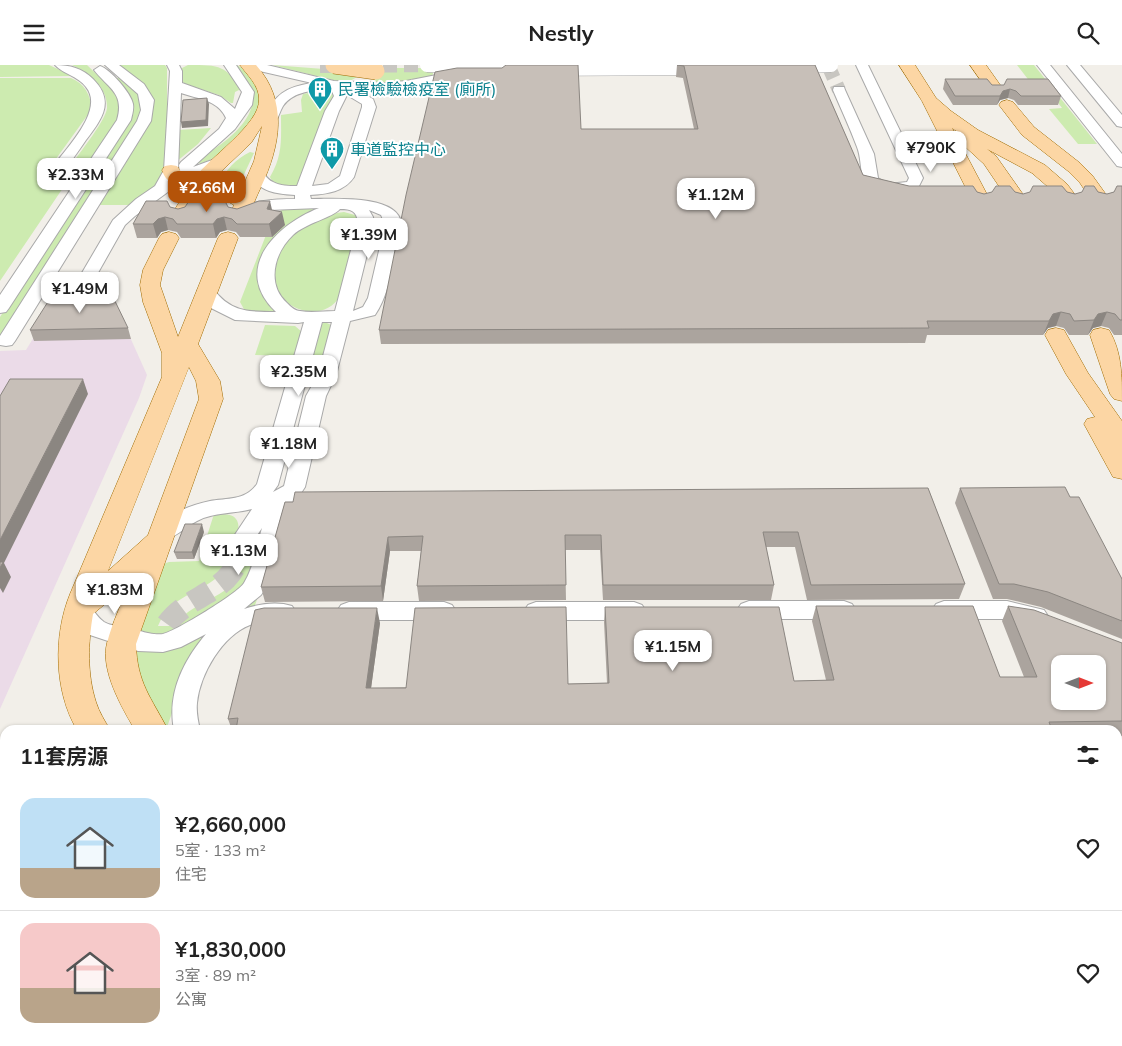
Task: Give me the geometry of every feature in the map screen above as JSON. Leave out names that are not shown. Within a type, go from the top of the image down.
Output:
[{"type":"main road","points":[[907,65],[930,101],[949,123],[990,160],[1018,200]]},
{"type":"main road","points":[[978,65],[995,89]]},
{"type":"main road","points":[[184,178],[226,193],[241,209],[258,175],[268,147],[271,118],[265,87],[249,66]]},
{"type":"main road","points":[[344,66],[346,68],[378,68]]},
{"type":"main road","points":[[239,147],[264,112],[268,99]]},
{"type":"main road","points":[[930,101],[965,182],[981,200]]},
{"type":"main road","points":[[930,101],[972,134],[1044,172],[1064,190],[1070,200]]},
{"type":"main road","points":[[1006,105],[1028,131],[1074,167],[1086,179],[1101,200]]},
{"type":"main road","points":[[184,178],[204,177],[256,134],[271,118]]},
{"type":"main road","points":[[181,214],[184,178]]},
{"type":"main road","points":[[169,237],[153,270],[150,285],[172,353],[170,389]]},
{"type":"main road","points":[[90,725],[79,699],[76,674],[74,649],[80,609],[102,549],[170,389],[228,237]]},
{"type":"main road","points":[[1056,335],[1077,374],[1122,439]]},
{"type":"main road","points":[[149,725],[135,704],[125,681],[121,661],[163,533],[211,399],[208,381],[187,345]]},
{"type":"main road","points":[[1109,345],[1122,394]]},
{"type":"main road","points":[[1077,374],[1080,387],[1092,415],[1122,471]]},
{"type":"main road","points":[[80,609],[124,573],[163,533]]},
{"type":"street","points":[[56,172],[94,120],[100,103],[93,87],[85,79],[61,65]]},
{"type":"street","points":[[0,308],[126,114],[127,101],[124,95],[96,65]]},
{"type":"street","points":[[6,341],[148,112],[146,97],[139,85],[111,65]]},
{"type":"street","points":[[184,178],[186,165],[191,159],[230,126],[245,105],[248,92],[230,65]]},
{"type":"street","points":[[427,65],[522,69]]},
{"type":"street","points":[[440,66],[447,65]]},
{"type":"street","points":[[271,118],[279,101],[288,94],[304,88],[410,85],[463,73],[536,73],[544,69],[539,65]]},
{"type":"street","points":[[771,68],[831,65]]},
{"type":"street","points":[[862,65],[916,178],[913,185],[905,188]]},
{"type":"street","points":[[1043,65],[1122,163]]},
{"type":"street","points":[[1072,65],[1122,123]]},
{"type":"street","points":[[241,209],[265,206],[304,197],[333,188],[345,181],[369,107],[368,101],[359,95],[336,87],[249,66]]},
{"type":"street","points":[[370,87],[366,81],[367,77],[378,68]]},
{"type":"street","points":[[406,73],[522,69],[718,68]]},
{"type":"street","points":[[176,71],[228,108],[233,118],[230,126]]},
{"type":"street","points":[[176,71],[184,178]]},
{"type":"street","points":[[304,197],[332,111],[341,96],[336,87]]},
{"type":"street","points":[[839,90],[867,155],[871,178],[885,188],[927,188]]},
{"type":"street","points":[[206,291],[213,301],[230,312],[241,315],[306,318],[342,317],[362,315],[374,305],[393,225],[391,217],[386,211],[373,206],[349,206],[304,197],[270,187],[261,181],[258,175]]},
{"type":"street","points":[[84,283],[119,223],[156,192],[184,178]]},
{"type":"street","points":[[80,609],[95,628],[163,643],[182,636],[249,593],[259,578],[277,513],[294,487],[316,396],[324,384],[329,367],[366,226],[363,212],[349,206],[317,215],[294,227],[279,241],[270,255],[266,277],[271,297],[286,313],[306,318]]},
{"type":"street","points":[[163,533],[194,513],[246,503],[263,493],[299,371],[306,318]]},
{"type":"street","points":[[299,371],[312,366],[329,367]]},
{"type":"street","points":[[225,508],[241,514],[246,525],[245,536],[260,514],[294,487]]},
{"type":"street","points":[[724,611],[865,610]]},
{"type":"street","points":[[923,610],[1007,610],[1032,615],[1059,625]]},
{"type":"street","points":[[186,725],[184,703],[203,655],[213,642],[234,622],[254,613],[468,611]]},
{"type":"street","points":[[515,611],[660,611]]},
{"type":"shaded area","points":[[53,306],[116,306],[147,375],[139,398],[0,709],[0,351],[26,350]]},
{"type":"green space","points":[[0,65],[49,65],[73,76],[0,77]]},
{"type":"green space","points":[[72,65],[87,65],[111,88],[120,103],[121,111],[82,172],[65,173],[96,131],[107,108],[101,87],[84,72]]},
{"type":"green space","points":[[116,65],[165,65],[167,68],[167,170],[161,182],[133,205],[95,205],[147,121],[143,84]]},
{"type":"green space","points":[[188,65],[208,65],[221,68],[231,76],[243,92],[239,90],[235,92],[233,103],[231,103],[219,95],[185,84],[182,81],[182,68]]},
{"type":"green space","points":[[236,65],[248,73],[253,80],[259,96],[259,106],[251,122],[234,142],[214,158],[197,163],[241,126],[251,109],[252,91]]},
{"type":"green space","points":[[272,65],[337,70],[359,76],[348,82],[341,82]]},
{"type":"green space","points":[[1017,65],[1034,65],[1097,144],[1078,144],[1049,109],[1062,108],[1046,87],[1034,87]]},
{"type":"green space","points":[[384,68],[434,68],[432,78],[413,82],[375,84],[373,81],[374,77]]},
{"type":"green space","points":[[121,77],[139,93],[142,103],[140,118],[0,338],[0,317],[127,122],[130,98],[125,89],[114,79]]},
{"type":"green space","points":[[0,78],[71,78],[80,83],[86,90],[92,109],[40,181],[67,182],[0,281]]},
{"type":"green space","points":[[330,90],[337,94],[300,187],[279,185],[272,181],[270,177],[279,154],[281,115],[302,112],[301,100],[303,94]]},
{"type":"green space","points":[[211,128],[198,144],[176,162],[178,130]]},
{"type":"green space","points":[[250,152],[254,153],[236,189],[219,185],[232,165]]},
{"type":"green space","points":[[285,209],[324,209],[285,230],[267,300],[280,315],[245,311],[240,302],[273,217],[277,212]]},
{"type":"green space","points":[[344,212],[359,218],[340,296],[332,305],[312,312],[300,310],[290,305],[275,288],[273,274],[283,247],[293,235],[311,223],[327,215]]},
{"type":"green space","points":[[325,322],[331,325],[326,356],[309,357],[320,325]]},
{"type":"green space","points":[[265,325],[295,326],[302,332],[295,356],[255,355]]},
{"type":"green space","points":[[214,514],[232,516],[238,524],[237,540],[227,565],[219,576],[170,608],[158,626],[175,626],[188,612],[220,594],[234,582],[243,567],[254,536],[269,517],[248,585],[167,636],[137,633],[163,564],[199,561]]},
{"type":"green space","points":[[259,594],[254,608],[184,679],[168,725],[162,725],[152,713],[130,649]]},
{"type":"building","points":[[506,65],[578,65],[581,129],[698,129],[684,66],[677,65],[815,65],[863,175],[909,186],[973,186],[977,192],[984,194],[992,192],[996,186],[1010,186],[1015,192],[1023,194],[1030,192],[1033,186],[1062,186],[1067,192],[1075,194],[1082,192],[1085,186],[1094,186],[1098,192],[1107,194],[1114,192],[1117,186],[1122,186],[1122,320],[1115,314],[1107,312],[1098,314],[1094,320],[1074,321],[1070,314],[1061,312],[1053,314],[1049,321],[927,321],[929,328],[379,330],[406,195],[435,72],[457,68],[502,68]]},
{"type":"building","points":[[945,79],[987,79],[992,85],[1004,85],[1007,79],[1048,79],[1061,96],[1021,96],[1016,91],[1010,89],[1003,91],[1000,96],[955,96]]},
{"type":"building","points":[[207,98],[206,120],[181,122],[183,100]]},
{"type":"building","points":[[146,201],[167,201],[170,207],[178,209],[185,207],[189,201],[225,201],[228,207],[237,209],[259,201],[270,201],[267,209],[282,212],[269,224],[237,224],[232,219],[224,217],[217,219],[213,224],[177,224],[173,219],[165,217],[158,219],[153,224],[133,224]]},
{"type":"building","points":[[51,297],[113,297],[128,328],[30,330]]},
{"type":"building","points":[[10,379],[83,379],[0,540],[0,396]]},
{"type":"building","points":[[1065,487],[1070,497],[1079,497],[1122,579],[1122,621],[1048,592],[1014,584],[999,584],[960,488]]},
{"type":"building","points":[[928,488],[965,584],[811,585],[798,532],[763,532],[774,585],[603,585],[601,535],[565,535],[566,585],[417,586],[423,536],[388,537],[381,586],[261,587],[285,502],[293,502],[295,492]]},
{"type":"building","points":[[185,524],[202,524],[192,552],[174,552]]},
{"type":"building","points":[[816,606],[973,606],[1000,677],[1037,677],[1008,606],[1034,610],[1122,643],[1122,721],[1049,722],[1050,725],[237,725],[238,718],[228,719],[255,610],[264,608],[377,608],[366,688],[406,688],[415,608],[566,607],[568,684],[609,683],[605,607],[779,607],[794,681],[834,680]]},
{"type":"tunnel","points":[[320,66],[449,65]]},
{"type":"tunnel","points":[[828,65],[839,90]]},
{"type":"tunnel","points":[[167,624],[182,609],[217,587],[231,573],[240,555],[245,536]]},
{"type":"place","name":"民署檢驗檢疫室 (廁所)","points":[[320,110]]},
{"type":"place","name":"車道監控中心","points":[[332,170]]}]
